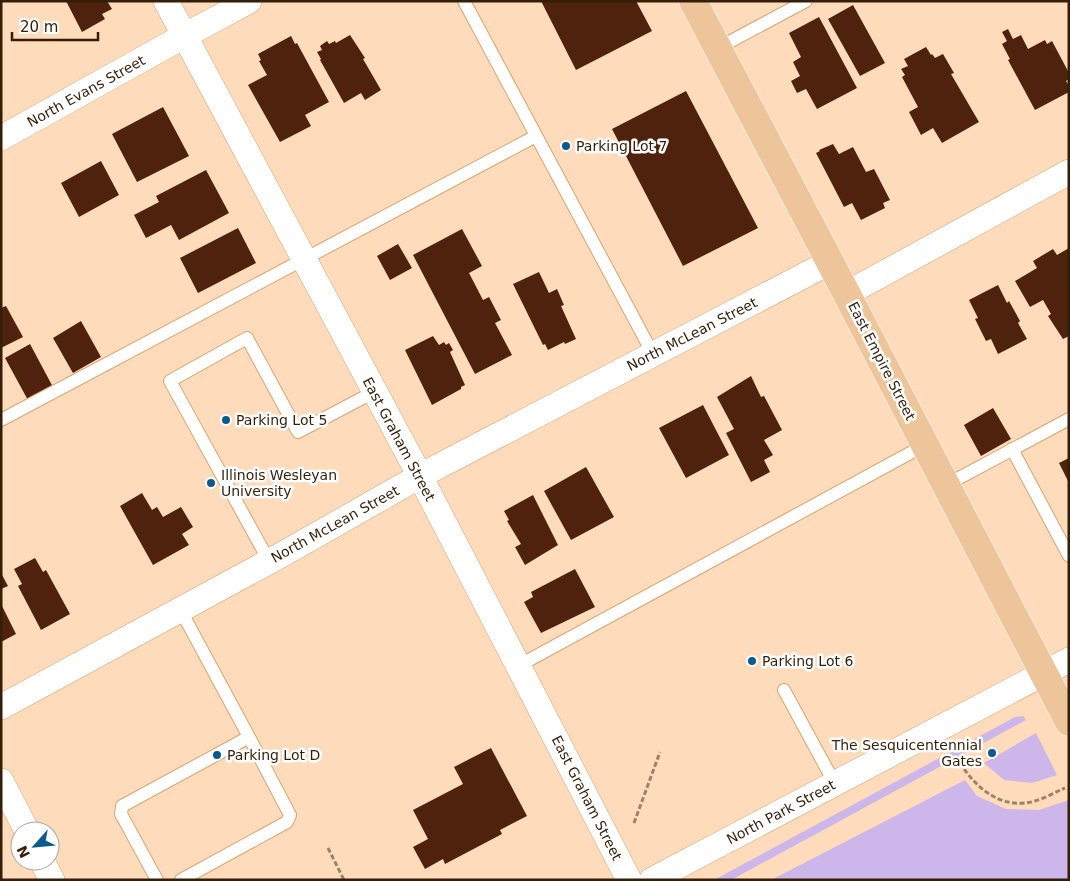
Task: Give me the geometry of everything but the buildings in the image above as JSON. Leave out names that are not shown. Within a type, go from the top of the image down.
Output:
[{"type":"main road","name":"East Empire Street","points":[[693,1],[1069,722]]},
{"type":"street","name":"East Graham Street","points":[[166,1],[420,476],[629,880]]},
{"type":"street","name":"North Evans Street","points":[[1,138],[249,1]]},
{"type":"street","points":[[846,294],[1069,172]]},
{"type":"street","name":"North McLean Street","points":[[1,707],[269,561],[420,476],[830,262]]},
{"type":"street","name":"North Park Street","points":[[652,880],[1069,660]]},
{"type":"street","points":[[1,782],[22,821]]},
{"type":"lane","points":[[464,1],[653,354]]},
{"type":"lane","points":[[718,48],[806,1]]},
{"type":"lane","points":[[1,420],[536,136]]},
{"type":"lane","points":[[269,561],[170,381],[247,338],[298,432],[374,392]]},
{"type":"lane","points":[[946,485],[1069,419]]},
{"type":"lane","points":[[518,666],[925,445]]},
{"type":"lane","points":[[1012,449],[1069,556]]},
{"type":"lane","points":[[180,609],[290,815],[287,822],[180,880]]},
{"type":"lane","points":[[784,690],[835,784]]},
{"type":"lane","points":[[157,880],[121,814],[122,806],[249,737]]},
{"type":"path","points":[[634,823],[660,752]]},
{"type":"path","points":[[960,763],[977,786],[992,796],[1008,802],[1025,803],[1048,796],[1065,788]]},
{"type":"path","points":[[328,848],[344,880]]},
{"type":"shaded area","points":[[1023,716],[1026,720],[731,880],[714,880],[1015,717]]},
{"type":"shaded area","points":[[1036,733],[1057,775],[1032,783],[1004,780],[984,763]]},
{"type":"shaded area","points":[[965,780],[977,796],[1006,809],[1039,810],[1069,800],[1069,880],[771,880]]},
{"type":"place","name":"Parking Lot 7","points":[[566,146]]},
{"type":"place","name":"Parking Lot 5","points":[[226,420]]},
{"type":"place","name":"Illinois Wesleyan University","points":[[211,483]]},
{"type":"place","name":"Parking Lot 6","points":[[752,661]]},
{"type":"place","name":"The Sesquicentennial Gates","points":[[992,753]]},
{"type":"place","name":"Parking Lot D","points":[[217,755]]}]
